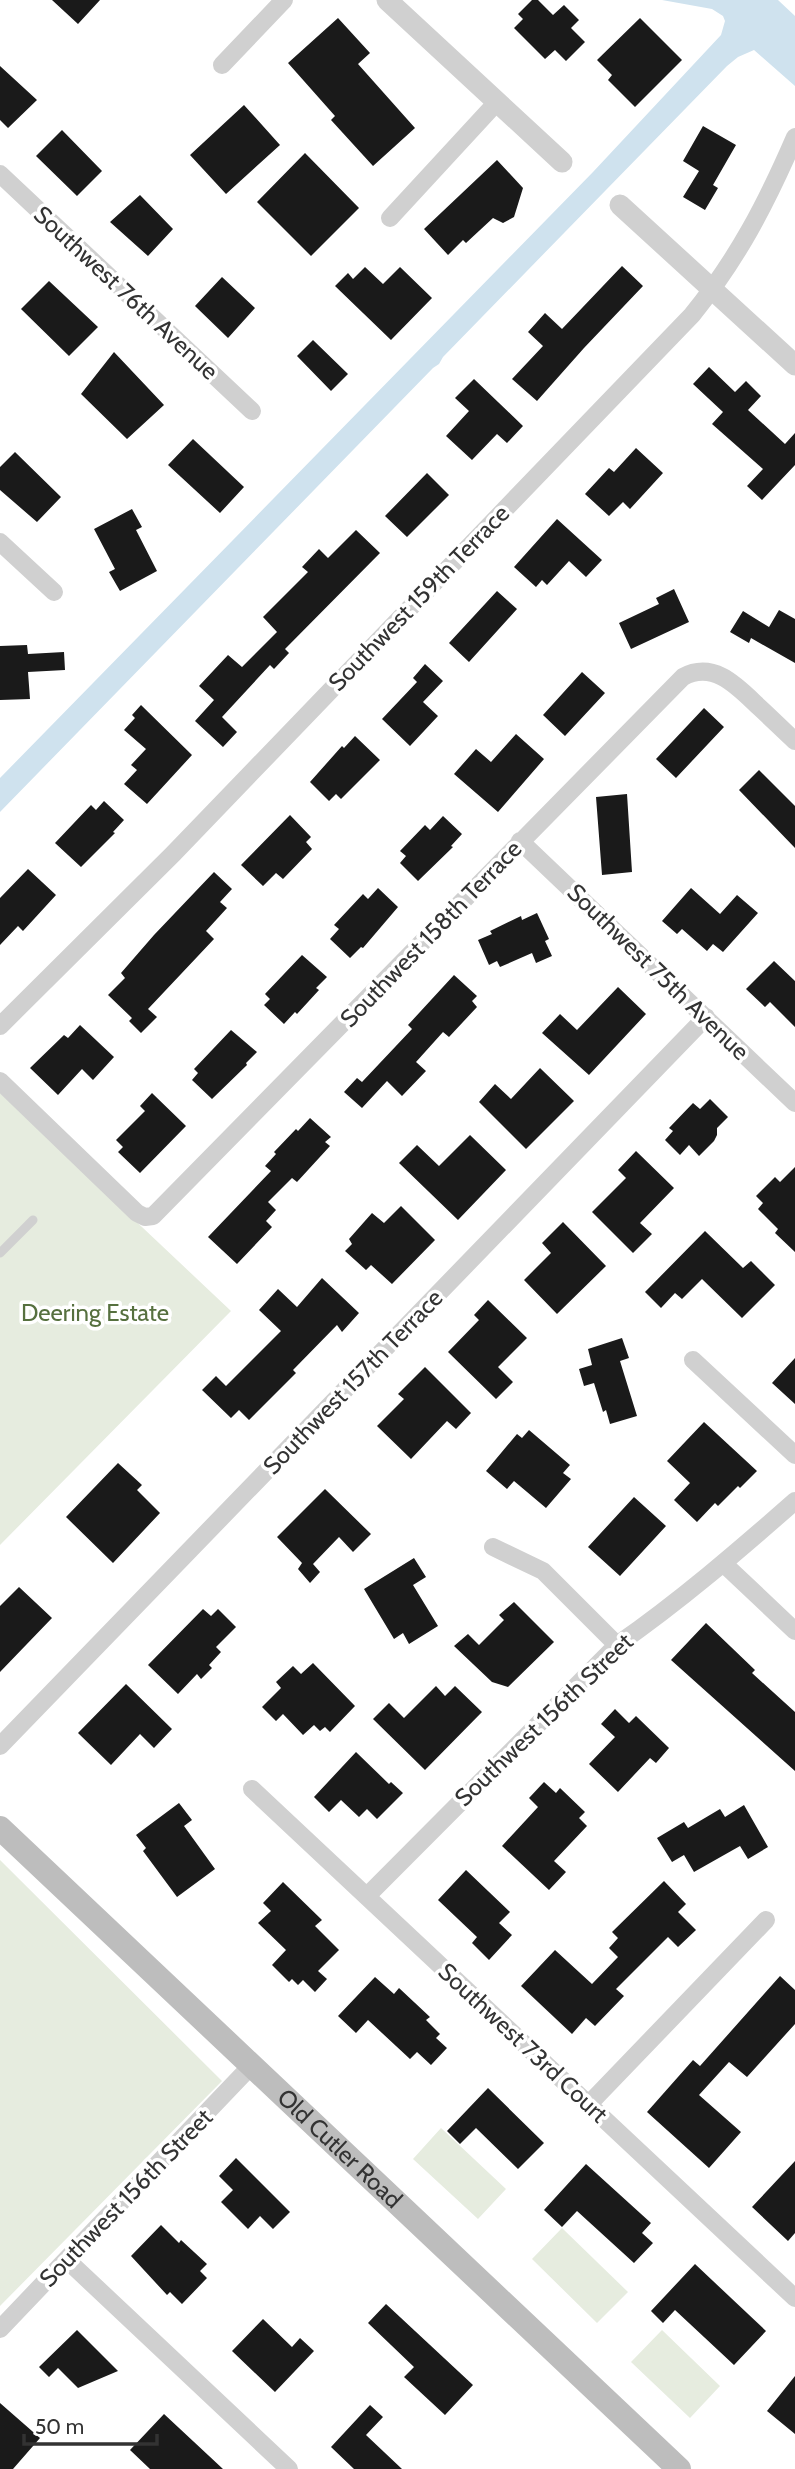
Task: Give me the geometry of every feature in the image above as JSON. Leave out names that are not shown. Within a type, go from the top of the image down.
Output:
[{"type":"main road","name":"Old Cutler Road","points":[[0,1828],[679,2469]]},
{"type":"street","points":[[222,65],[284,0]]},
{"type":"street","points":[[387,0],[562,162]]},
{"type":"street","points":[[390,218],[497,103]]},
{"type":"street","name":"Southwest 159th Terrace","points":[[0,1026],[200,825],[692,315],[756,222],[795,137]]},
{"type":"street","name":"Southwest 76th Avenue","points":[[0,174],[252,411]]},
{"type":"street","points":[[621,205],[795,365]]},
{"type":"street","points":[[0,542],[54,592]]},
{"type":"street","name":"Southwest 158th Terrace","points":[[0,1081],[137,1213],[145,1217],[153,1216],[678,681],[688,674],[700,671],[715,673],[732,682],[795,741]]},
{"type":"street","name":"Southwest 75th Avenue","points":[[520,841],[795,1103]]},
{"type":"street","name":"Southwest 157th Terrace","points":[[0,1746],[706,1017]]},
{"type":"street","points":[[693,1360],[795,1455]]},
{"type":"street","name":"Southwest 156th Street","points":[[367,1896],[617,1645],[724,1564],[795,1501]]},
{"type":"street","points":[[493,1547],[543,1571],[617,1645]]},
{"type":"street","points":[[724,1564],[795,1631]]},
{"type":"street","name":"Southwest 73rd Court","points":[[252,1788],[795,2298]]},
{"type":"street","points":[[588,2105],[766,1920]]},
{"type":"street","name":"Southwest 156th Street","points":[[0,2329],[251,2066]]},
{"type":"street","points":[[67,2260],[289,2469]]},
{"type":"lane","points":[[0,1253],[33,1220]]},
{"type":"green space","name":"Deering Estate","points":[[0,1093],[231,1311],[0,1545]]},
{"type":"green space","points":[[0,1860],[222,2081],[0,2306]]},
{"type":"green space","points":[[441,2128],[506,2189],[478,2219],[413,2159]]},
{"type":"green space","points":[[562,2228],[628,2292],[597,2323],[532,2259]]},
{"type":"green space","points":[[662,2330],[720,2386],[690,2418],[631,2362]]},
{"type":"water","points":[[662,0],[778,0],[795,16],[795,86],[754,50],[738,57],[727,66],[0,812],[0,778],[593,172],[721,35],[725,21],[723,16],[712,9]]},
{"type":"building","points":[[52,0],[100,0],[78,24]]},
{"type":"building","points":[[532,0],[538,0],[553,15],[564,5],[579,20],[571,28],[585,42],[566,61],[555,50],[545,59],[514,28],[523,19],[518,14]]},
{"type":"building","points":[[338,18],[370,53],[358,64],[415,128],[373,166],[331,120],[335,116],[288,63]]},
{"type":"building","points":[[640,18],[682,60],[635,107],[608,80],[612,75],[597,60]]},
{"type":"building","points":[[0,66],[37,100],[8,128],[0,120]]},
{"type":"building","points":[[244,105],[280,145],[226,194],[190,155]]},
{"type":"building","points":[[703,126],[736,145],[713,185],[718,188],[705,210],[683,197],[699,171],[683,161]]},
{"type":"building","points":[[62,130],[102,171],[77,196],[36,156]]},
{"type":"building","points":[[305,153],[359,208],[311,256],[257,202]]},
{"type":"building","points":[[497,160],[523,188],[514,217],[503,223],[493,218],[466,243],[463,240],[448,255],[424,229]]},
{"type":"building","points":[[140,195],[173,229],[148,256],[110,222]]},
{"type":"building","points":[[622,266],[643,286],[537,401],[512,379],[543,346],[528,332],[545,313],[562,329]]},
{"type":"building","points":[[365,267],[383,284],[400,267],[432,298],[391,340],[335,286],[348,273],[353,279]]},
{"type":"building","points":[[222,277],[255,308],[228,338],[195,306]]},
{"type":"building","points":[[49,281],[98,327],[69,356],[21,309]]},
{"type":"building","points":[[313,340],[348,374],[331,391],[297,356]]},
{"type":"building","points":[[114,352],[164,405],[127,439],[81,394]]},
{"type":"building","points":[[709,367],[735,392],[746,381],[761,396],[748,410],[785,444],[795,433],[795,465],[762,500],[747,486],[763,469],[712,424],[723,412],[693,384]]},
{"type":"building","points":[[474,379],[523,426],[507,443],[497,434],[472,460],[446,436],[469,411],[455,398]]},
{"type":"building","points":[[193,439],[244,487],[220,513],[168,465]]},
{"type":"building","points":[[636,448],[663,473],[630,509],[623,502],[609,516],[585,494],[609,468],[614,472]]},
{"type":"building","points":[[15,452],[61,497],[37,522],[0,490],[0,467]]},
{"type":"building","points":[[427,473],[449,495],[407,537],[385,516]]},
{"type":"building","points":[[132,509],[142,527],[136,530],[157,571],[120,591],[109,572],[115,569],[94,529]]},
{"type":"building","points":[[557,519],[602,560],[586,577],[569,561],[547,585],[542,580],[536,587],[514,567]]},
{"type":"building","points":[[356,530],[380,553],[285,649],[289,653],[274,669],[270,665],[222,717],[237,732],[223,747],[195,721],[214,700],[199,686],[228,655],[242,667],[277,632],[263,617],[308,572],[302,567],[319,549],[328,558]]},
{"type":"building","points":[[674,589],[689,622],[631,649],[619,623],[659,604],[656,598]]},
{"type":"building","points":[[497,591],[517,609],[469,662],[449,643]]},
{"type":"building","points":[[779,610],[795,619],[795,663],[751,638],[749,643],[730,632],[743,611],[769,627]]},
{"type":"building","points":[[27,645],[28,654],[64,652],[65,670],[28,672],[30,699],[0,700],[0,646]]},
{"type":"building","points":[[425,664],[443,681],[423,702],[438,716],[410,746],[382,719],[417,682],[413,678]]},
{"type":"building","points":[[582,672],[605,693],[565,736],[543,715]]},
{"type":"building","points":[[141,705],[192,755],[147,804],[124,784],[137,770],[131,765],[146,749],[124,730],[135,718],[132,715]]},
{"type":"building","points":[[704,708],[724,727],[676,778],[656,759]]},
{"type":"building","points":[[516,734],[544,759],[498,812],[454,774],[476,749],[491,762]]},
{"type":"building","points":[[355,736],[380,760],[341,799],[336,794],[329,801],[310,782],[342,746],[344,748]]},
{"type":"building","points":[[759,770],[795,806],[795,848],[739,790]]},
{"type":"building","points":[[627,794],[632,872],[602,875],[596,797]]},
{"type":"building","points":[[104,801],[124,820],[113,832],[115,833],[81,867],[55,843],[91,805],[96,810]]},
{"type":"building","points":[[290,815],[311,837],[306,842],[312,849],[283,879],[276,873],[263,886],[241,865]]},
{"type":"building","points":[[443,816],[462,834],[451,846],[453,847],[418,881],[400,863],[406,856],[400,851],[425,825],[430,830]]},
{"type":"building","points":[[28,869],[56,895],[23,931],[18,926],[0,945],[0,898]]},
{"type":"building","points":[[214,872],[232,889],[220,902],[227,908],[206,931],[214,939],[148,1009],[157,1017],[141,1033],[129,1021],[132,1018],[108,995],[125,978],[121,973]]},
{"type":"building","points":[[378,888],[398,907],[363,948],[350,958],[330,939],[339,929],[334,925],[363,894],[368,899]]},
{"type":"building","points":[[691,888],[720,914],[737,895],[758,913],[723,952],[713,944],[707,951],[682,929],[677,934],[662,921]]},
{"type":"building","points":[[537,913],[549,939],[545,941],[552,956],[536,963],[532,953],[500,967],[497,961],[489,965],[478,940],[521,916],[522,920]]},
{"type":"building","points":[[302,955],[327,977],[316,988],[319,990],[284,1024],[264,1005],[270,999],[265,994]]},
{"type":"building","points":[[774,961],[795,981],[795,1027],[770,1002],[765,1007],[746,989]]},
{"type":"building","points":[[454,975],[477,996],[472,1001],[477,1007],[449,1037],[443,1032],[416,1062],[426,1071],[402,1096],[387,1081],[362,1108],[344,1092],[357,1078],[362,1082],[412,1029],[408,1025]]},
{"type":"building","points":[[618,987],[646,1014],[589,1075],[542,1033],[560,1014],[577,1030]]},
{"type":"building","points":[[80,1025],[114,1057],[93,1080],[82,1069],[58,1095],[30,1068],[64,1035],[68,1038]]},
{"type":"building","points":[[231,1030],[257,1052],[212,1099],[192,1080],[198,1073],[194,1069]]},
{"type":"building","points":[[540,1068],[574,1101],[526,1149],[479,1102],[495,1084],[511,1099]]},
{"type":"building","points":[[152,1093],[186,1126],[140,1173],[118,1152],[123,1147],[116,1140],[145,1111],[140,1106]]},
{"type":"building","points":[[710,1099],[728,1117],[717,1128],[714,1141],[699,1156],[689,1145],[680,1155],[665,1140],[673,1131],[669,1128],[693,1103],[700,1109]]},
{"type":"building","points":[[310,1118],[331,1137],[325,1142],[330,1146],[297,1182],[292,1178],[268,1202],[276,1210],[266,1221],[272,1227],[237,1264],[208,1237],[271,1171],[265,1166],[276,1154],[274,1152]]},
{"type":"building","points":[[470,1135],[506,1170],[458,1220],[399,1163],[417,1145],[439,1166]]},
{"type":"building","points":[[636,1151],[674,1188],[640,1223],[652,1234],[633,1253],[592,1212],[626,1178],[618,1170]]},
{"type":"building","points":[[795,1167],[795,1252],[775,1233],[778,1229],[758,1209],[763,1203],[756,1196],[775,1177],[780,1182]]},
{"type":"building","points":[[401,1206],[435,1240],[392,1284],[371,1265],[366,1270],[345,1251],[352,1244],[349,1239],[372,1213],[384,1223]]},
{"type":"building","points":[[563,1222],[606,1266],[557,1314],[524,1280],[551,1253],[542,1243]]},
{"type":"building","points":[[705,1231],[743,1268],[751,1261],[775,1285],[742,1318],[702,1279],[682,1299],[675,1293],[661,1308],[645,1292]]},
{"type":"building","points":[[322,1278],[359,1313],[342,1332],[337,1325],[293,1370],[296,1373],[249,1420],[239,1410],[231,1418],[202,1390],[216,1376],[226,1386],[281,1331],[259,1310],[278,1289],[297,1307]]},
{"type":"building","points":[[488,1300],[527,1338],[498,1367],[513,1382],[496,1399],[448,1352],[479,1320],[474,1315]]},
{"type":"building","points":[[622,1338],[629,1358],[620,1361],[637,1416],[610,1424],[606,1410],[603,1412],[594,1383],[584,1386],[579,1369],[592,1365],[588,1349]]},
{"type":"building","points":[[795,1358],[795,1404],[772,1383]]},
{"type":"building","points":[[425,1367],[471,1413],[456,1429],[447,1421],[411,1459],[377,1426],[404,1399],[398,1394]]},
{"type":"building","points":[[704,1422],[757,1471],[718,1506],[715,1503],[697,1522],[674,1500],[690,1483],[667,1461]]},
{"type":"building","points":[[529,1430],[570,1465],[563,1473],[571,1479],[546,1508],[514,1481],[507,1489],[486,1471],[517,1434],[522,1438]]},
{"type":"building","points":[[118,1463],[142,1485],[137,1490],[160,1513],[113,1563],[66,1517]]},
{"type":"building","points":[[325,1489],[371,1534],[353,1552],[339,1537],[313,1564],[320,1572],[310,1583],[298,1569],[302,1563],[277,1537]]},
{"type":"building","points":[[634,1497],[666,1526],[620,1576],[588,1547]]},
{"type":"building","points":[[414,1558],[426,1577],[413,1585],[438,1626],[409,1644],[403,1633],[394,1639],[364,1589]]},
{"type":"building","points":[[19,1587],[52,1618],[0,1672],[0,1606]]},
{"type":"building","points":[[514,1602],[554,1642],[508,1687],[492,1682],[454,1646],[468,1634],[479,1645],[504,1620],[499,1615]]},
{"type":"building","points":[[203,1609],[211,1616],[218,1609],[236,1627],[216,1647],[221,1652],[209,1665],[212,1668],[201,1679],[197,1674],[178,1694],[148,1665]]},
{"type":"building","points":[[706,1623],[755,1670],[752,1673],[795,1712],[795,1771],[671,1660]]},
{"type":"building","points":[[313,1663],[355,1706],[330,1732],[325,1727],[320,1731],[314,1725],[303,1735],[283,1714],[276,1721],[262,1707],[281,1688],[276,1682],[293,1666],[301,1674]]},
{"type":"building","points":[[126,1684],[172,1729],[154,1748],[140,1734],[111,1765],[78,1733]]},
{"type":"building","points":[[436,1686],[445,1696],[455,1686],[482,1712],[425,1770],[373,1719],[389,1703],[404,1718]]},
{"type":"building","points":[[615,1709],[629,1723],[636,1716],[669,1748],[656,1763],[650,1758],[618,1792],[589,1764],[615,1737],[601,1724]]},
{"type":"building","points":[[356,1752],[389,1784],[391,1782],[403,1793],[377,1819],[367,1809],[359,1817],[341,1800],[329,1812],[314,1797]]},
{"type":"building","points":[[544,1782],[556,1793],[560,1788],[585,1812],[579,1818],[587,1826],[554,1861],[566,1872],[549,1890],[502,1846],[538,1807],[529,1798]]},
{"type":"building","points":[[179,1803],[192,1820],[184,1826],[215,1869],[177,1897],[143,1851],[146,1848],[136,1835]]},
{"type":"building","points":[[744,1805],[768,1847],[748,1859],[740,1846],[694,1872],[684,1855],[672,1862],[657,1838],[684,1822],[688,1828],[720,1809],[725,1817]]},
{"type":"building","points":[[466,1870],[510,1912],[499,1923],[512,1935],[489,1960],[472,1943],[477,1937],[438,1900]]},
{"type":"building","points":[[664,1881],[686,1904],[678,1912],[696,1930],[678,1947],[668,1937],[616,1989],[624,1996],[595,2026],[586,2018],[572,2034],[521,1986],[555,1950],[592,1984],[618,1957],[609,1948],[618,1938],[612,1932]]},
{"type":"building","points":[[283,1882],[322,1920],[315,1926],[339,1950],[318,1971],[327,1979],[315,1992],[303,1980],[298,1985],[292,1979],[289,1982],[272,1965],[286,1950],[258,1923],[271,1911],[263,1903]]},
{"type":"building","points":[[780,1976],[795,1990],[795,2024],[747,2077],[729,2062],[699,2095],[741,2132],[709,2168],[647,2112],[693,2060],[700,2066]]},
{"type":"building","points":[[375,1977],[394,1994],[399,1988],[430,2017],[426,2020],[440,2034],[436,2038],[447,2048],[431,2065],[417,2052],[410,2059],[368,2020],[356,2033],[338,2016]]},
{"type":"building","points":[[488,2088],[544,2143],[518,2169],[476,2128],[460,2144],[447,2131]]},
{"type":"building","points":[[236,2158],[290,2212],[273,2229],[260,2216],[248,2229],[221,2202],[233,2190],[219,2176]]},
{"type":"building","points":[[795,2161],[795,2233],[788,2241],[752,2207]]},
{"type":"building","points":[[586,2164],[651,2223],[642,2233],[653,2243],[634,2263],[577,2211],[562,2227],[544,2210]]},
{"type":"building","points":[[161,2225],[207,2264],[200,2271],[207,2278],[182,2304],[170,2292],[167,2295],[131,2256]]},
{"type":"building","points":[[695,2264],[766,2331],[734,2365],[675,2310],[663,2323],[651,2311]]},
{"type":"building","points":[[386,2304],[473,2385],[445,2415],[404,2377],[414,2367],[368,2323]]},
{"type":"building","points":[[263,2319],[292,2347],[300,2338],[314,2351],[275,2392],[232,2351]]},
{"type":"building","points":[[77,2330],[118,2371],[78,2388],[58,2368],[49,2377],[39,2367]]},
{"type":"building","points":[[795,2376],[795,2434],[767,2411]]},
{"type":"building","points":[[0,2403],[40,2438],[13,2469],[0,2469]]},
{"type":"building","points":[[370,2405],[383,2417],[366,2435],[402,2469],[354,2469],[331,2447]]},
{"type":"building","points":[[164,2414],[223,2469],[150,2469],[130,2450]]}]
